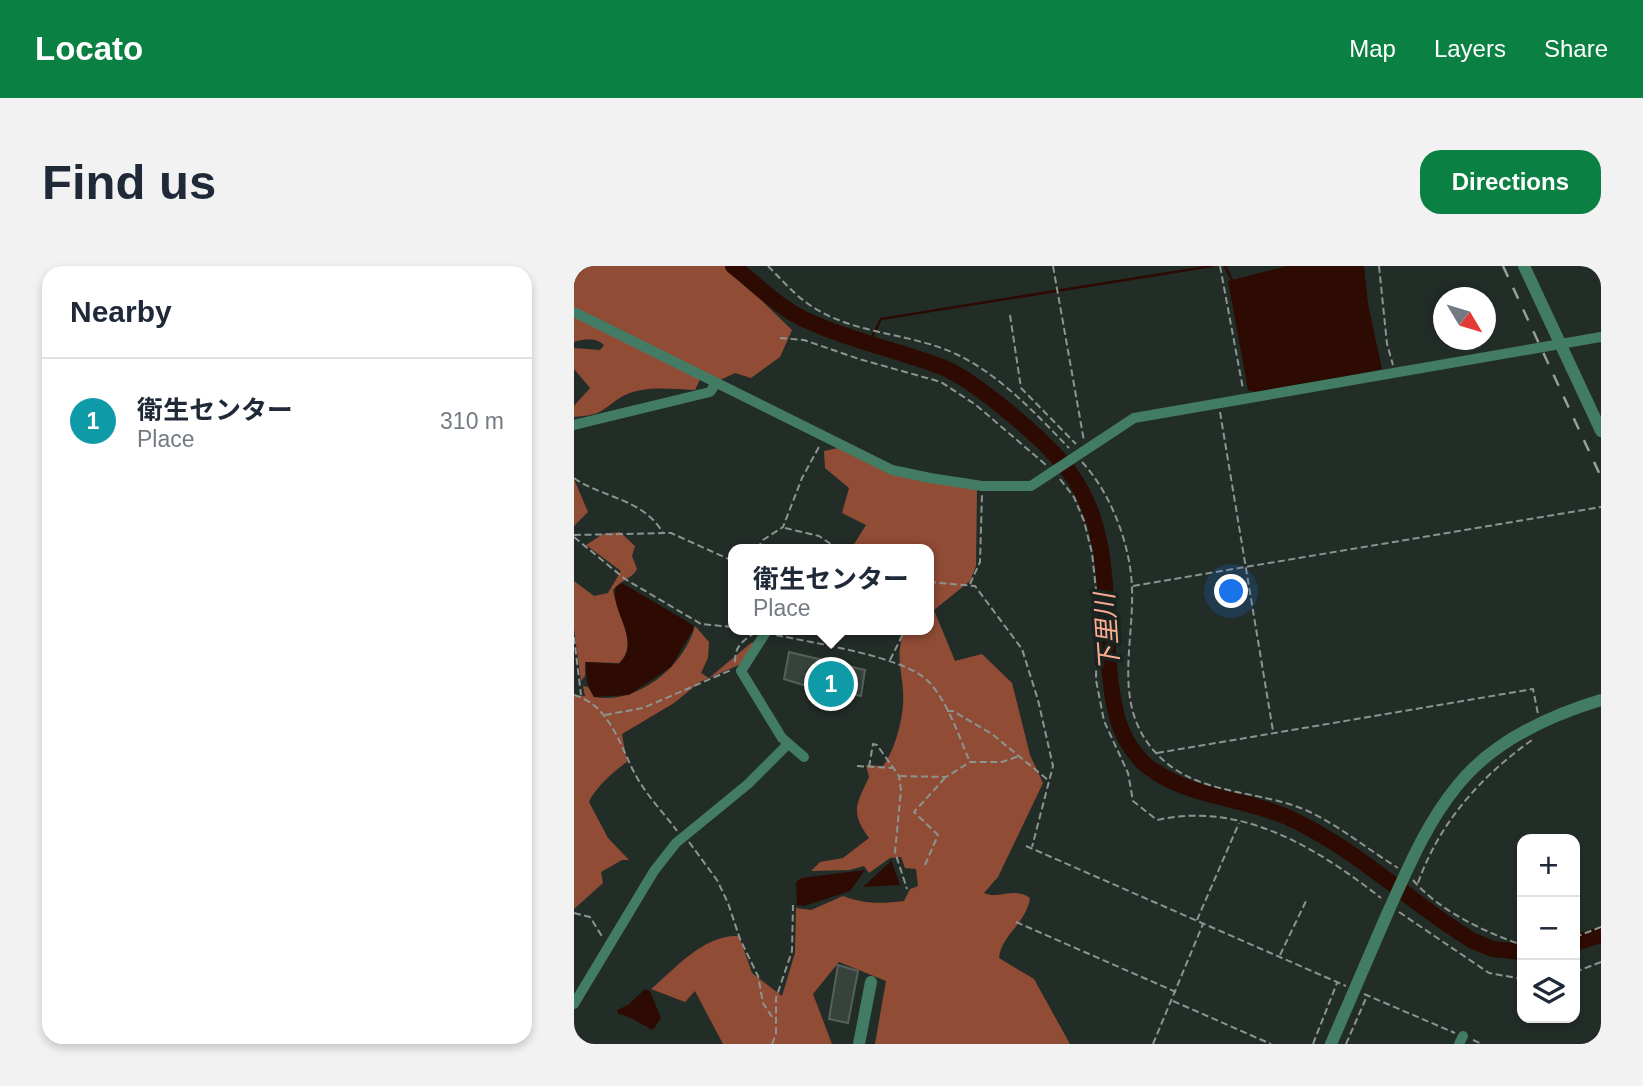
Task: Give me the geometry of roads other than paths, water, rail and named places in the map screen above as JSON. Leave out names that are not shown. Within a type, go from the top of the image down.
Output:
[{"type":"street","points":[[1524,266],[1601,431]]},
{"type":"street","points":[[574,312],[892,470],[982,486],[1031,486],[1134,418],[1540,345],[1601,337]]},
{"type":"street","points":[[574,425],[710,392],[716,383]]},
{"type":"street","points":[[764,635],[741,671],[787,745],[804,757]]},
{"type":"street","points":[[1331,1044],[1416,847],[1458,785],[1499,748],[1540,723],[1566,710],[1601,700]]},
{"type":"street","points":[[574,1004],[654,871],[683,837],[748,784],[787,745]]},
{"type":"street","points":[[859,1044],[871,982]]},
{"type":"waterway","name":"下里川","points":[[733,266],[778,303],[808,321],[942,367],[973,384],[1009,412],[1068,470],[1085,498],[1096,527],[1102,557],[1108,651],[1116,713],[1130,746],[1147,766],[1185,787],[1287,817],[1336,844],[1473,941],[1493,949],[1517,951]]},
{"type":"waterway","points":[[868,345],[881,319],[1212,266]]},
{"type":"waterway","points":[[1225,266],[1232,280]]},
{"type":"waterway","name":"下里川","points":[[1580,941],[1601,935]]},
{"type":"railway","points":[[1503,266],[1601,477]]},
{"type":"place","name":"衛生センター","points":[[831,684]]}]
